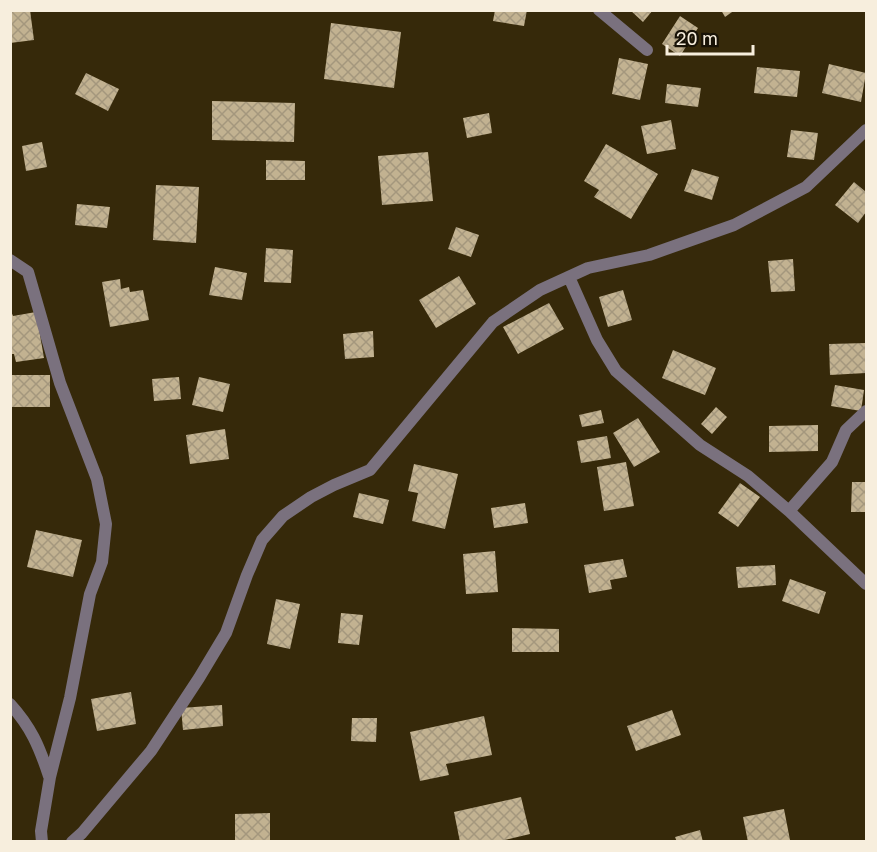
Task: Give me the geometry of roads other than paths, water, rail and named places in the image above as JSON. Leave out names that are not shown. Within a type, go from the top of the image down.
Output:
[{"type":"street","points":[[599,10],[647,50]]},
{"type":"street","points":[[72,842],[151,751],[199,678],[226,633],[262,540],[283,516],[334,485],[370,470],[493,322],[540,290],[588,268],[649,255],[734,225],[806,187],[867,130]]},
{"type":"street","points":[[10,260],[28,272],[60,383],[97,479],[106,524],[102,562],[90,594],[70,698],[50,777],[41,831],[42,842]]},
{"type":"street","points":[[569,277],[597,340],[616,371],[700,445],[748,476],[867,584]]},
{"type":"street","points":[[789,511],[832,462],[846,430],[867,411]]},
{"type":"street","points":[[10,704],[38,743],[50,777]]}]
